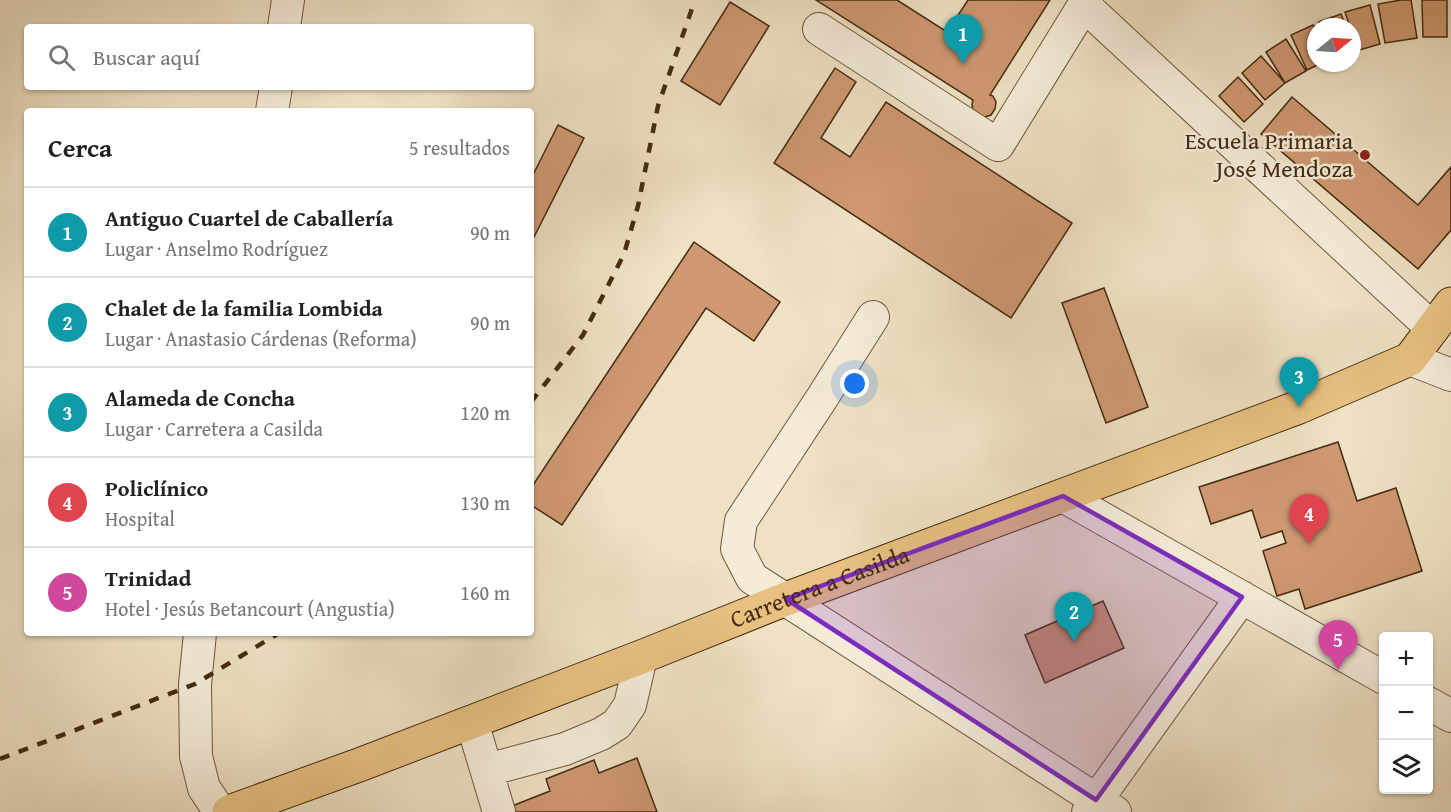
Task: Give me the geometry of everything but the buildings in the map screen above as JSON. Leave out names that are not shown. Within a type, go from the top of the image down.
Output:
[{"type":"main road","points":[[1410,359],[1442,316]]},
{"type":"main road","name":"Carretera a Casilda","points":[[228,812],[359,765],[786,599],[1299,407],[1410,359]]},
{"type":"street","points":[[284,24],[288,0]]},
{"type":"street","points":[[819,29],[998,145],[1086,3],[1442,316]]},
{"type":"street","points":[[272,108],[276,90]]},
{"type":"street","points":[[873,317],[741,521],[737,549],[752,578],[1100,808],[1242,597]]},
{"type":"street","points":[[1410,359],[1451,375]]},
{"type":"street","points":[[1063,496],[1379,676]]},
{"type":"street","points":[[202,639],[195,684],[196,756],[204,788],[220,812]]},
{"type":"street","points":[[487,770],[565,749],[602,734],[617,724],[630,705],[641,657]]},
{"type":"street","points":[[1433,706],[1451,716]]},
{"type":"street","points":[[472,722],[500,812]]},
{"type":"highlighted area","points":[[1063,496],[1242,597],[1096,800],[786,599]]},
{"type":"railway","points":[[534,398],[583,335],[624,254],[638,206],[658,106],[695,0]]},
{"type":"railway","points":[[0,759],[195,684],[274,636]]},
{"type":"place","name":"Antiguo Cuartel de Caballería","points":[[963,64]]},
{"type":"place","name":"Escuela Primaria José Mendoza","points":[[1365,155]]},
{"type":"place","name":"Alameda de Concha","points":[[1299,407]]},
{"type":"place","name":"Policlínico","points":[[1309,544]]},
{"type":"place","name":"Chalet de la familia Lombida","points":[[1074,642]]},
{"type":"place","name":"Trinidad","points":[[1338,670]]}]
